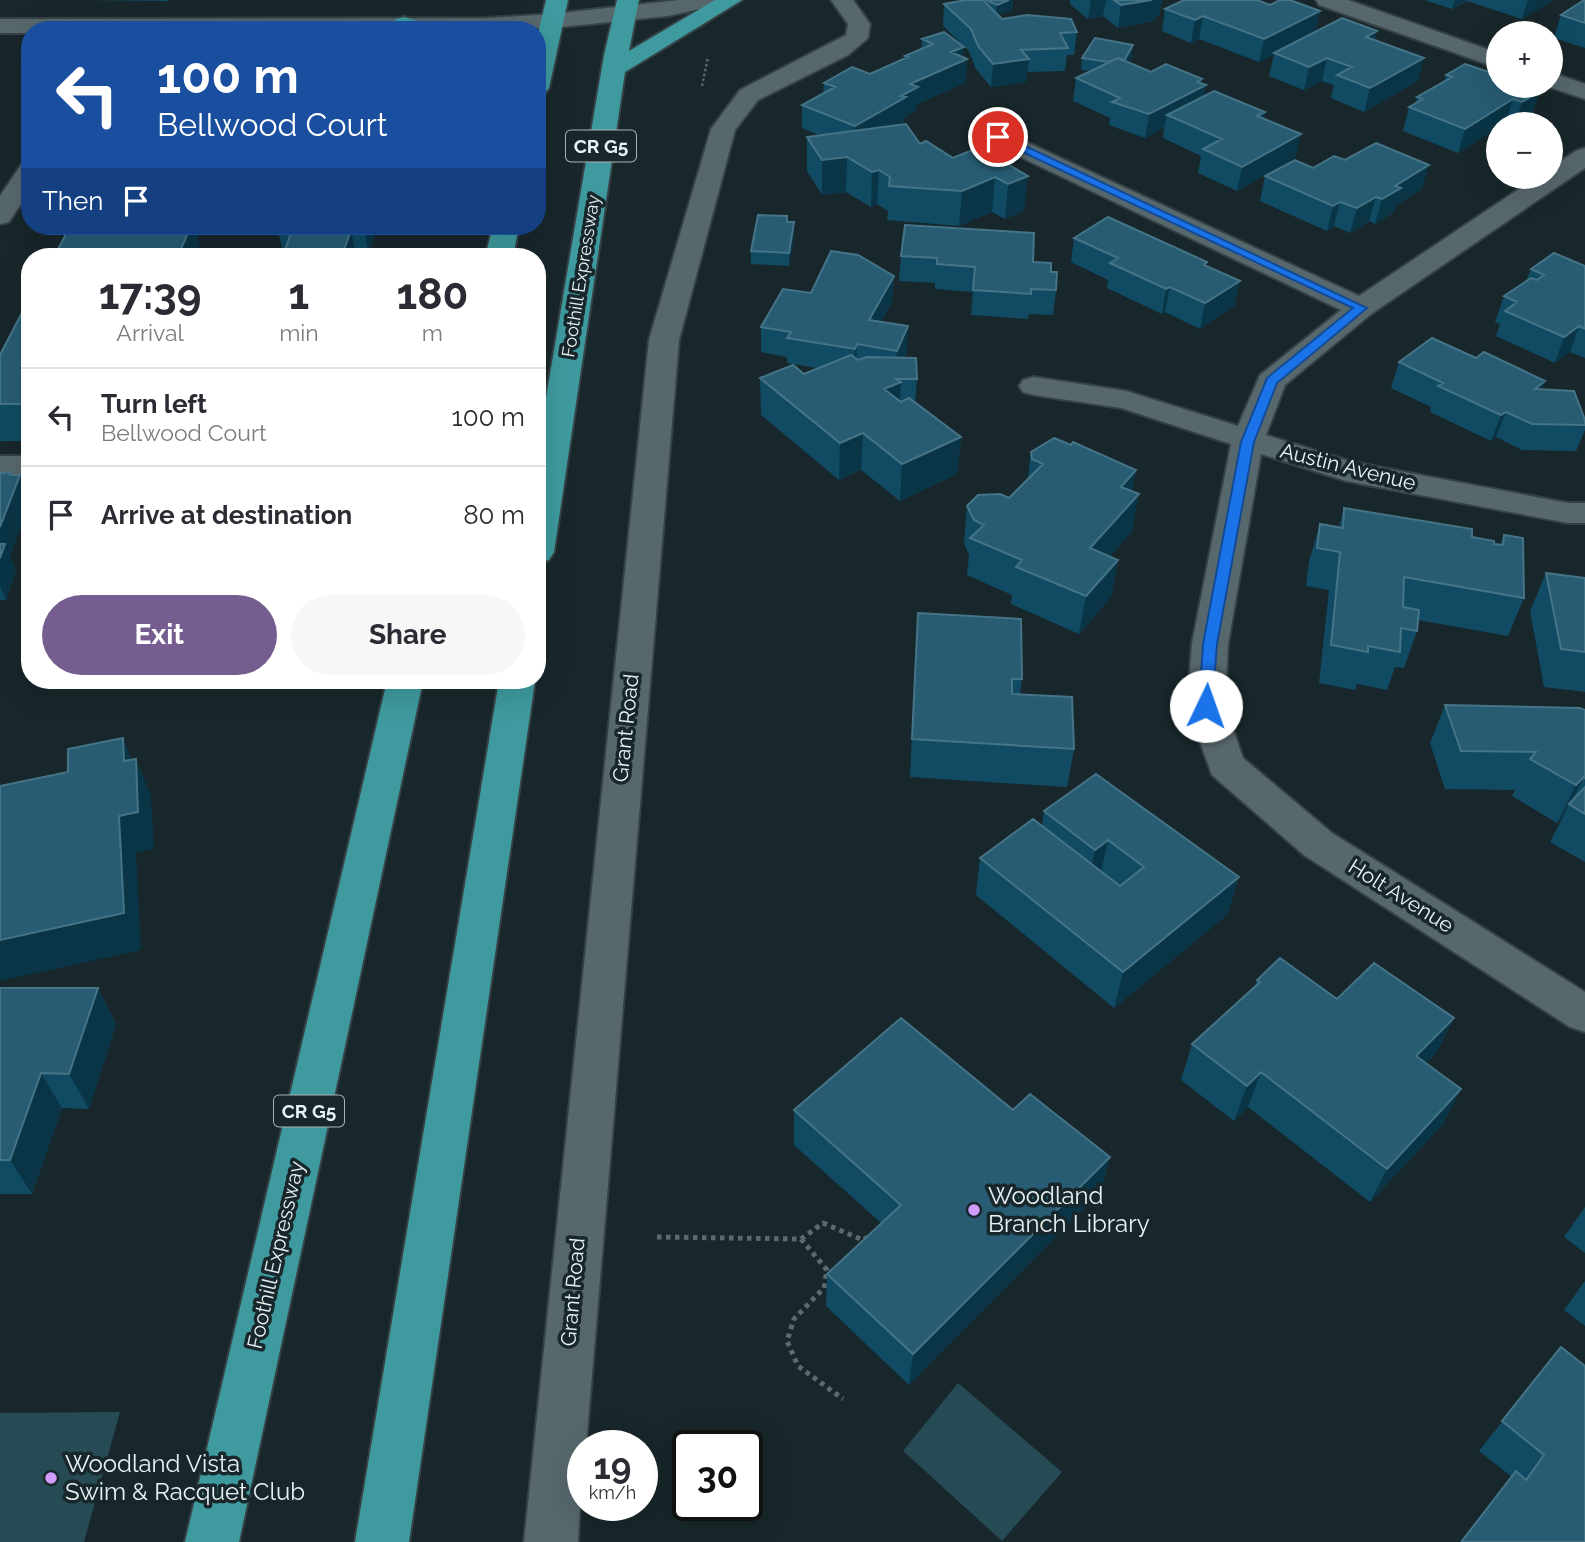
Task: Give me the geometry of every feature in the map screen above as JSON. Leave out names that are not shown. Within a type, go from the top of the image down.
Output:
[{"type":"highway","points":[[614,69],[731,0]]},
{"type":"highway","name":"Foothill Expressway","points":[[546,496],[614,69],[627,7]]},
{"type":"highway","points":[[546,49],[555,10]]},
{"type":"highway","name":"Foothill Expressway","points":[[212,1542],[403,689]]},
{"type":"highway","points":[[382,1542],[516,689]]},
{"type":"street","points":[[463,21],[555,10],[709,0]]},
{"type":"street","name":"Grant Road","points":[[551,1542],[664,340],[723,129],[749,95],[840,50],[857,38],[859,24],[842,0]]},
{"type":"street","points":[[1327,0],[1486,57]]},
{"type":"street","points":[[270,21],[279,2]]},
{"type":"street","points":[[0,26],[21,26]]},
{"type":"street","points":[[1563,84],[1585,92]]},
{"type":"street","points":[[998,137],[1361,308]]},
{"type":"street","points":[[1247,442],[1271,381],[1361,308],[1585,156]]},
{"type":"street","points":[[0,216],[21,184]]},
{"type":"street","name":"Austin Avenue","points":[[1034,386],[1126,400],[1247,442],[1346,471],[1568,513],[1585,513]]},
{"type":"street","name":"Holt Avenue","points":[[1247,442],[1210,644],[1206,706],[1226,765],[1318,844],[1585,1014]]},
{"type":"street","points":[[0,466],[21,466]]},
{"type":"path","points":[[699,98],[708,58],[705,46]]},
{"type":"path","points":[[657,1237],[801,1239],[823,1223],[863,1240],[875,1235]]},
{"type":"path","points":[[801,1239],[827,1270],[824,1288],[794,1319],[787,1341],[797,1366],[843,1399]]},
{"type":"shaded area","points":[[958,1383],[1062,1472],[1002,1541],[903,1451]]},
{"type":"shaded area","name":"Woodland Vista Swim & Racquet Club","points":[[120,1412],[84,1542],[0,1542],[0,1413]]},
{"type":"building","points":[[983,0],[1002,19],[1027,15],[1071,19],[1077,32],[1060,33],[1068,48],[1021,50],[1029,59],[993,64],[978,46],[971,29],[944,4]]},
{"type":"building","points":[[986,0],[1009,0],[997,5]]},
{"type":"building","points":[[1114,0],[1152,0],[1121,5]]},
{"type":"building","points":[[1184,0],[1257,0],[1270,5],[1280,0],[1290,0],[1320,11],[1264,39],[1203,16],[1195,20],[1165,9]]},
{"type":"building","points":[[1584,0],[1585,23],[1561,15]]},
{"type":"building","points":[[1342,18],[1377,31],[1366,37],[1424,58],[1370,88],[1337,75],[1352,67],[1327,58],[1309,67],[1274,53]]},
{"type":"building","points":[[944,32],[964,47],[951,52],[967,59],[910,84],[918,87],[901,96],[906,97],[855,126],[802,105],[835,87],[824,83],[852,67],[870,74],[933,44],[922,39]]},
{"type":"building","points":[[1095,38],[1133,45],[1124,61],[1118,58],[1109,62],[1082,58]]},
{"type":"building","points":[[1118,58],[1151,72],[1166,64],[1202,79],[1197,82],[1206,85],[1149,114],[1112,102],[1120,98],[1076,78]]},
{"type":"building","points":[[1465,64],[1486,71],[1486,98],[1529,98],[1522,102],[1513,99],[1492,112],[1486,112],[1486,116],[1465,129],[1409,107],[1423,99],[1417,97],[1452,77],[1446,75]]},
{"type":"building","points":[[1214,91],[1265,112],[1257,116],[1301,134],[1242,167],[1203,149],[1222,139],[1167,115]]},
{"type":"building","points":[[906,124],[920,144],[926,141],[953,158],[972,150],[990,161],[997,158],[1028,176],[1008,184],[995,177],[962,191],[889,186],[890,177],[879,170],[872,172],[847,157],[822,160],[807,137]]},
{"type":"building","points":[[1376,143],[1429,165],[1395,186],[1401,188],[1382,199],[1376,197],[1357,208],[1340,202],[1333,206],[1265,176],[1295,160],[1313,168],[1334,156],[1345,160]]},
{"type":"building","points":[[758,215],[787,216],[787,222],[794,222],[789,253],[751,251]]},
{"type":"building","points":[[1108,217],[1207,262],[1204,265],[1240,281],[1205,303],[1170,287],[1166,289],[1110,263],[1118,258],[1074,238]]},
{"type":"building","points":[[905,225],[1034,233],[1033,262],[1051,263],[1051,272],[1057,272],[1056,290],[1031,289],[1031,294],[973,290],[975,267],[937,264],[937,258],[901,256]]},
{"type":"building","points":[[65,235],[187,235],[181,248],[59,248]]},
{"type":"building","points":[[290,235],[349,235],[345,248],[286,248]]},
{"type":"building","points":[[831,251],[858,255],[894,276],[869,320],[908,326],[897,351],[857,344],[855,349],[787,338],[791,332],[761,327],[783,289],[811,293]]},
{"type":"building","points":[[1554,253],[1585,266],[1585,329],[1579,326],[1564,337],[1505,311],[1517,302],[1504,296],[1531,278],[1537,280],[1544,275],[1531,269]]},
{"type":"building","points":[[21,314],[21,404],[0,404],[0,355]]},
{"type":"building","points":[[1432,338],[1476,358],[1484,352],[1545,381],[1535,389],[1574,391],[1585,425],[1532,424],[1506,412],[1501,415],[1438,386],[1443,383],[1399,362]]},
{"type":"building","points":[[851,355],[858,360],[867,357],[916,358],[917,379],[896,379],[901,382],[884,389],[901,402],[909,398],[961,437],[902,464],[863,433],[840,443],[760,378],[793,365],[804,374]]},
{"type":"building","points":[[1054,438],[1071,445],[1073,442],[1136,470],[1121,487],[1139,494],[1090,548],[1118,560],[1086,596],[1016,567],[1022,560],[970,538],[984,525],[974,520],[967,506],[978,495],[1000,494],[1009,498],[1043,464],[1032,459],[1031,452]]},
{"type":"building","points":[[11,472],[10,475],[20,475],[0,527],[0,473]]},
{"type":"building","points":[[1344,508],[1472,529],[1472,537],[1494,541],[1494,544],[1503,545],[1504,535],[1523,538],[1524,598],[1404,577],[1403,607],[1419,610],[1417,631],[1401,628],[1400,652],[1368,646],[1368,652],[1331,645],[1340,552],[1317,548],[1320,524],[1343,528]]},
{"type":"building","points":[[0,544],[5,544],[0,558]]},
{"type":"building","points":[[1546,573],[1585,578],[1585,652],[1561,649]]},
{"type":"building","points":[[918,613],[1021,619],[1022,679],[1012,679],[1012,694],[1072,697],[1074,749],[912,739]]},
{"type":"building","points":[[1445,705],[1585,710],[1585,778],[1576,785],[1530,759],[1536,752],[1461,751]]},
{"type":"building","points":[[123,738],[124,761],[136,759],[138,812],[119,816],[124,913],[0,940],[0,786],[68,772],[68,749]]},
{"type":"building","points":[[1096,774],[1239,877],[1123,972],[980,858],[1033,819],[1120,886],[1144,867],[1108,840],[1095,850],[1044,811]]},
{"type":"building","points":[[1585,787],[1585,814],[1569,804]]},
{"type":"building","points":[[1280,958],[1337,999],[1374,963],[1454,1018],[1416,1056],[1461,1089],[1387,1169],[1261,1072],[1247,1086],[1192,1044],[1260,982],[1257,980]]},
{"type":"building","points":[[0,988],[98,988],[69,1074],[41,1073],[10,1160],[0,1160]]},
{"type":"building","name":"Woodland Branch Library","points":[[901,1018],[1013,1110],[1030,1094],[1110,1157],[913,1354],[827,1274],[901,1205],[794,1110]]},
{"type":"building","points":[[1561,1347],[1585,1366],[1585,1542],[1463,1542],[1516,1471],[1526,1480],[1544,1455],[1502,1421]]},
{"type":"place","name":"Woodland Branch Library","points":[[974,1210]]},
{"type":"place","name":"Woodland Vista Swim & Racquet Club","points":[[51,1478]]},
{"type":"route","points":[[998,137],[1361,308],[1271,381],[1247,442],[1210,644],[1206,706]]}]
